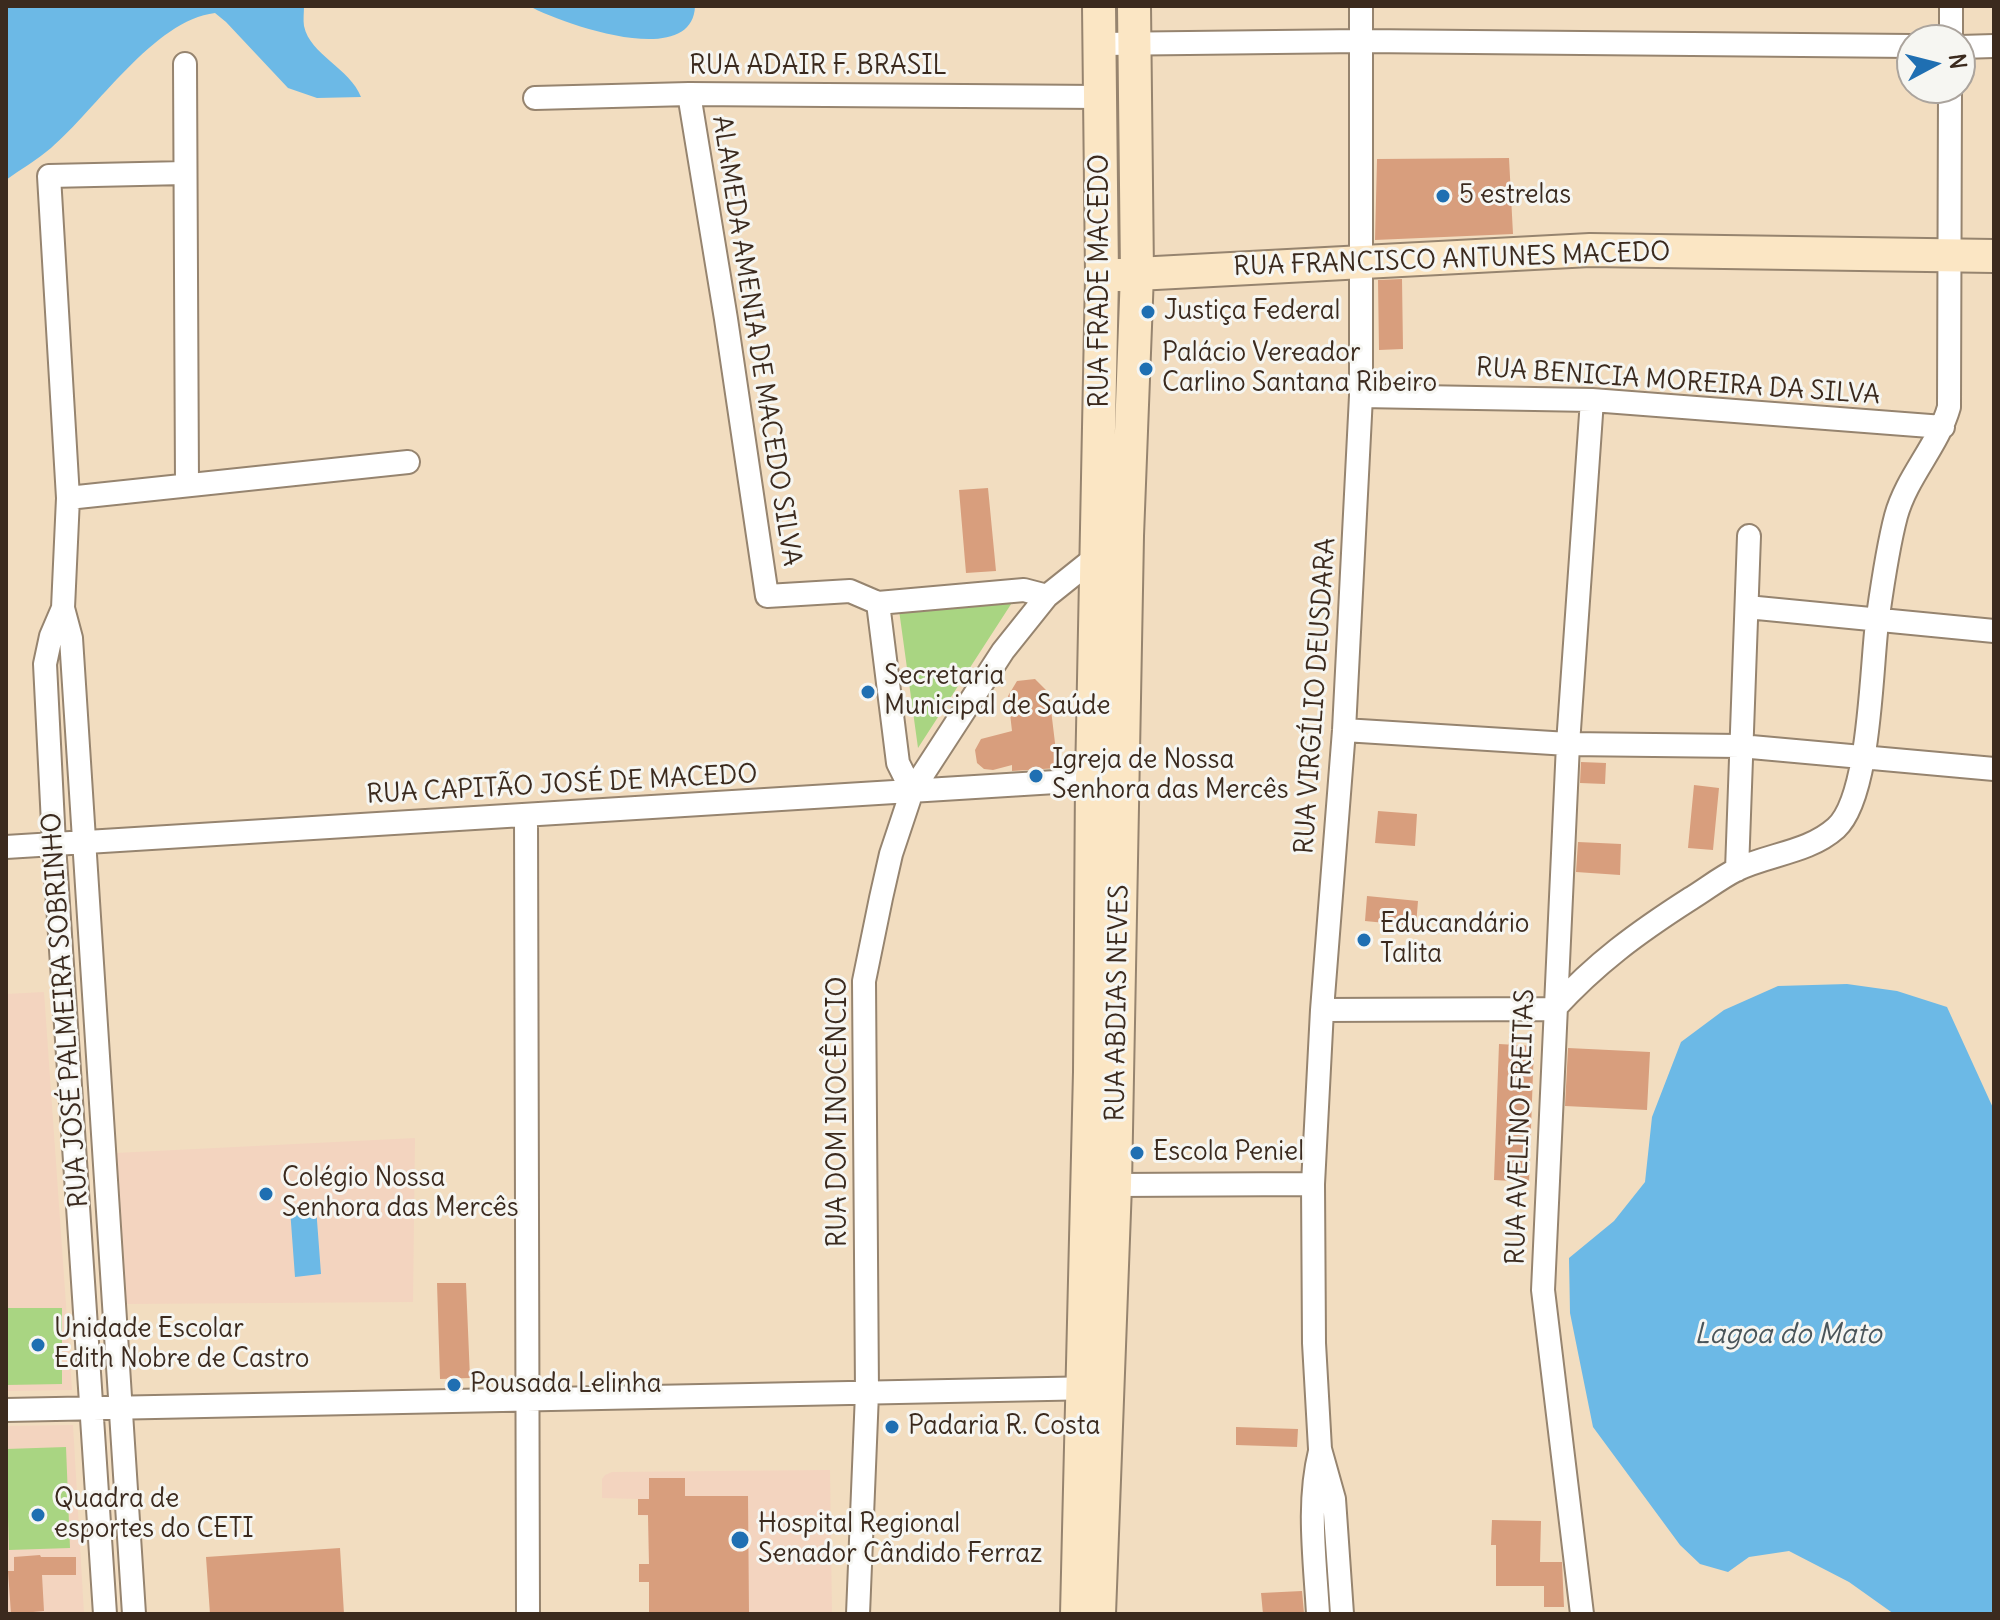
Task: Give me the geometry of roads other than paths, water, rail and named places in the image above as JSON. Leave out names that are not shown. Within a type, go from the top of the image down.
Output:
[{"type":"main road","name":"RUA FRADE MACEDO","points":[[1097,556],[1102,276],[1099,6]]},
{"type":"main road","name":"RUA FRADE MACEDO","points":[[1127,536],[1137,274],[1134,6]]},
{"type":"main road","name":"RUA FRANCISCO ANTUNES MACEDO","points":[[1102,276],[1590,250],[1994,256]]},
{"type":"main road","name":"RUA ABDIAS NEVES","points":[[1106,779],[1127,536]]},
{"type":"main road","name":"RUA ABDIAS NEVES","points":[[1097,556],[1106,779],[1103,1073],[1092,1480],[1099,1614]]},
{"type":"main road","name":"RUA ABDIAS NEVES","points":[[1094,1388],[1115,1185],[1103,1073]]},
{"type":"main road","name":"RUA ABDIAS NEVES","points":[[1077,1614],[1092,1480]]},
{"type":"street","name":"RUA VIRGÍLIO DEUSDARA","points":[[1342,1614],[1334,1499],[1320,1449],[1314,1343],[1313,1184],[1322,1010],[1344,730],[1361,396],[1361,6]]},
{"type":"street","points":[[1101,44],[1362,41],[1896,46]]},
{"type":"street","points":[[185,64],[187,485]]},
{"type":"street","name":"RUA ADAIR F. BRASIL","points":[[535,98],[689,94],[1101,97]]},
{"type":"street","name":"ALAMEDA AMENIA DE MACEDO SILVA","points":[[689,94],[767,596],[850,591],[878,603]]},
{"type":"street","points":[[1322,1010],[1554,1009],[1601,961],[1649,925],[1737,870],[1805,847],[1834,830],[1847,817],[1864,756],[1877,621],[1896,515],[1907,486],[1943,427],[1949,407],[1950,104]]},
{"type":"street","name":"RUA JOSÉ PALMEIRA SOBRINHO","points":[[124,1400],[97,1063],[71,638],[63,608],[68,498],[49,176],[185,173]]},
{"type":"street","name":"RUA BENICIA MOREIRA DA SILVA","points":[[1361,396],[1592,400],[1943,427]]},
{"type":"street","name":"RUA AVELINO FREITAS","points":[[1582,1614],[1543,1290],[1568,744],[1592,400]]},
{"type":"street","points":[[68,498],[408,462]]},
{"type":"street","name":"RUA DOM INOCÊNCIO","points":[[858,1614],[867,1393],[864,981],[891,854],[912,791],[1003,651],[1047,596],[1127,536]]},
{"type":"street","points":[[1737,870],[1749,536]]},
{"type":"street","points":[[912,791],[898,763],[878,603],[1024,590],[1047,596]]},
{"type":"street","points":[[1747,607],[1994,631]]},
{"type":"street","name":"RUA JOSÉ PALMEIRA SOBRINHO","points":[[63,608],[51,636],[45,664],[105,1614]]},
{"type":"street","points":[[1344,730],[1568,744],[1740,746],[1994,769]]},
{"type":"street","name":"RUA CAPITÃO JOSÉ DE MACEDO","points":[[6,847],[54,844],[86,851],[526,815],[1106,779]]},
{"type":"street","points":[[526,815],[528,1614]]},
{"type":"street","points":[[86,851],[124,1400],[134,1614]]},
{"type":"street","points":[[68,1065],[97,1063]]},
{"type":"street","points":[[1115,1185],[1313,1184]]},
{"type":"street","points":[[6,1410],[91,1410],[124,1400],[529,1398],[1094,1388]]},
{"type":"street","name":"RUA VIRGÍLIO DEUSDARA","points":[[1318,1614],[1312,1500],[1320,1449]]},
{"type":"water","points":[[6,6],[304,6],[304,26],[308,36],[356,87],[361,97],[317,98],[288,88],[215,13],[192,19],[148,49],[51,148],[6,180]]},
{"type":"water","points":[[529,6],[695,6],[689,25],[673,36],[650,39],[595,31]]},
{"type":"water","name":"Lagoa do Mato","points":[[1847,984],[1897,991],[1947,1007],[1994,1110],[1994,1614],[1894,1614],[1849,1582],[1789,1551],[1749,1557],[1728,1572],[1700,1564],[1680,1545],[1593,1427],[1570,1313],[1569,1258],[1614,1221],[1645,1182],[1652,1117],[1681,1042],[1724,1010],[1778,986]]},
{"type":"water","points":[[316,1207],[321,1274],[295,1277],[290,1209]]},
{"type":"place","name":"5 estrelas","points":[[1443,196]]},
{"type":"place","name":"Justiça Federal","points":[[1148,312]]},
{"type":"place","name":"Palácio Vereador Carlino Santana Ribeiro","points":[[1146,369]]},
{"type":"place","name":"Secretaria Municipal de Saúde","points":[[868,692]]},
{"type":"place","name":"Igreja de Nossa Senhora das Mercês","points":[[1036,776]]},
{"type":"place","name":"Educandário Talita","points":[[1364,940]]},
{"type":"place","name":"Escola Peniel","points":[[1137,1153]]},
{"type":"place","name":"Colégio Nossa Senhora das Mercês","points":[[266,1194]]},
{"type":"place","name":"Unidade Escolar Edith Nobre de Castro","points":[[38,1345]]},
{"type":"place","name":"Pousada Lelinha","points":[[454,1385]]},
{"type":"place","name":"Padaria R. Costa","points":[[892,1427]]},
{"type":"place","name":"Quadra de esportes do CETI","points":[[38,1515]]},
{"type":"place","name":"Hospital Regional Senador Cândido Ferraz","points":[[740,1540]]}]
